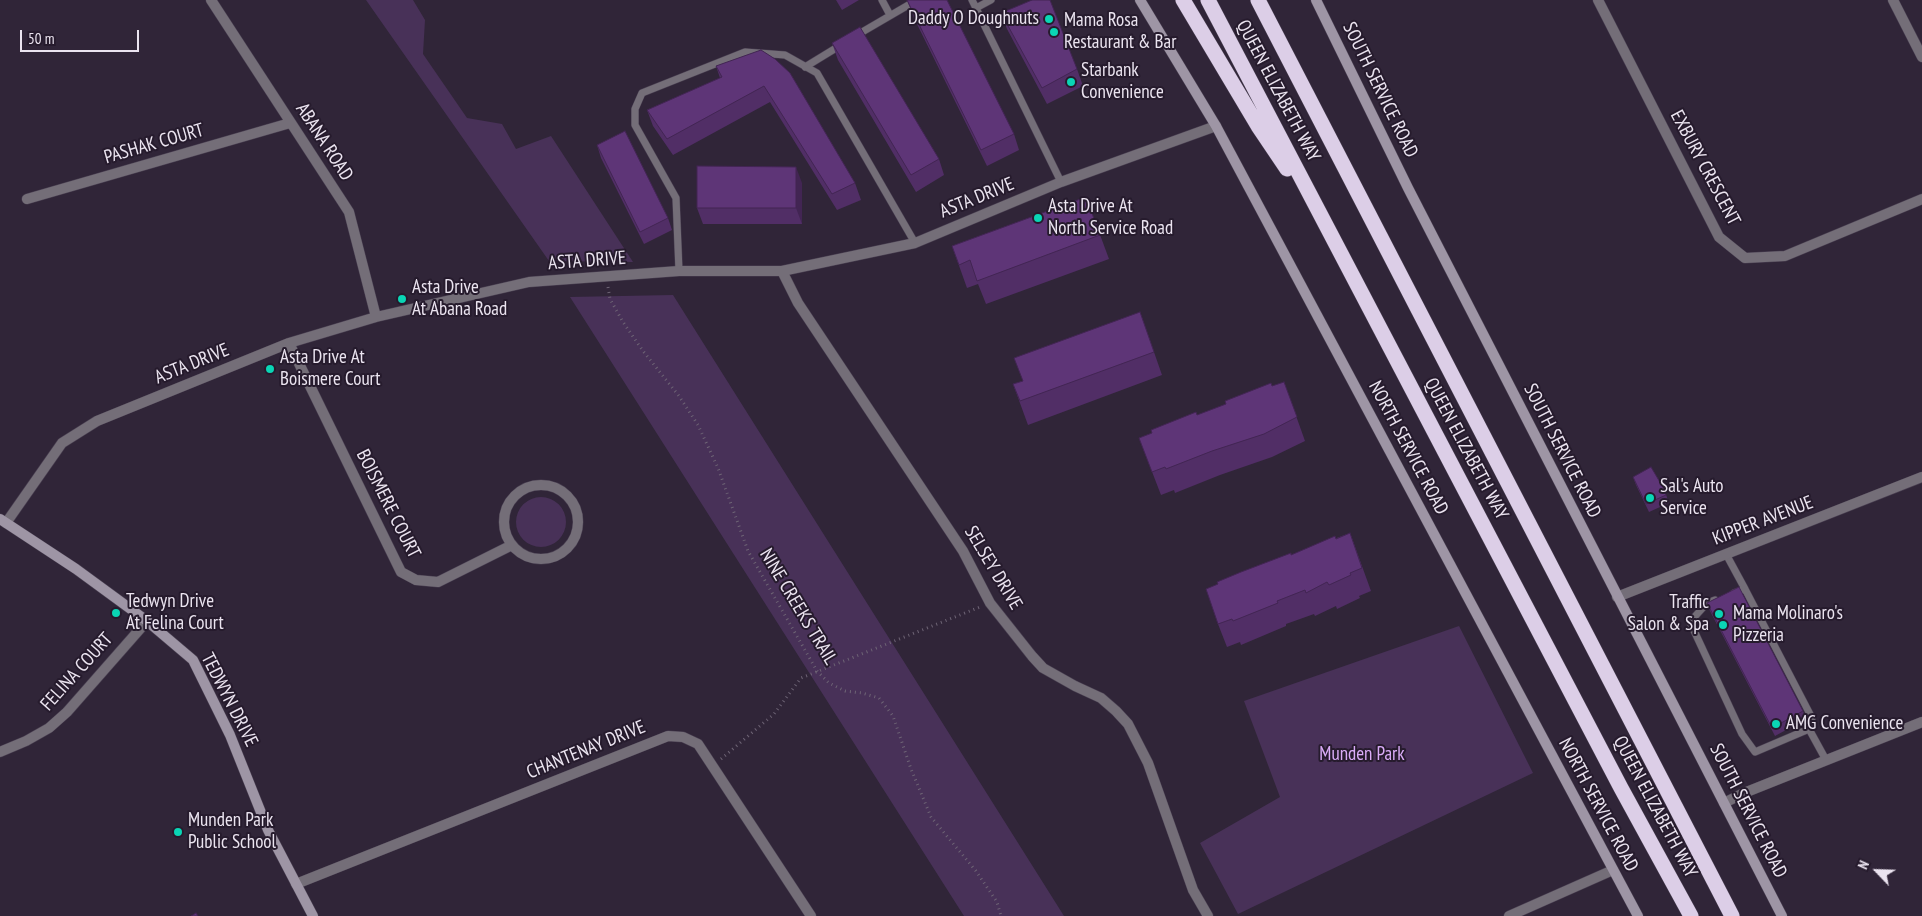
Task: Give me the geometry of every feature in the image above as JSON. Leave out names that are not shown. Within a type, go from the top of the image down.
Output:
[{"type":"highway","points":[[1183,0],[1258,126],[1333,239]]},
{"type":"highway","name":"QUEEN ELIZABETH WAY","points":[[1208,0],[1621,788],[1691,916]]},
{"type":"highway","name":"QUEEN ELIZABETH WAY","points":[[1261,2],[1732,916]]},
{"type":"street","name":"ABANA ROAD","points":[[211,0],[349,212],[376,317]]},
{"type":"street","name":"NORTH SERVICE ROAD","points":[[1140,0],[1216,126],[1638,916]]},
{"type":"street","name":"SOUTH SERVICE ROAD","points":[[1316,0],[1408,188],[1782,916]]},
{"type":"street","name":"EXBURY CRESCENT","points":[[1598,0],[1720,237],[1745,258],[1785,256],[1922,199]]},
{"type":"street","points":[[1894,0],[1922,57]]},
{"type":"street","name":"PASHAK COURT","points":[[27,199],[290,123]]},
{"type":"street","name":"ASTA DRIVE","points":[[3,521],[62,443],[97,421],[289,343],[376,317],[529,282],[679,272],[782,271],[915,242],[1061,182],[1216,126]]},
{"type":"street","name":"SELSEY DRIVE","points":[[782,271],[798,303],[963,551],[990,603],[1043,668],[1101,698],[1116,710],[1128,724],[1148,763],[1193,890],[1208,916]]},
{"type":"street","name":"BOISMERE COURT","points":[[289,343],[401,572],[416,580],[438,582],[512,545]]},
{"type":"street","name":"KIPPER AVENUE","points":[[1617,597],[1922,477]]},
{"type":"street","points":[[539,485],[556,488],[570,499],[576,510],[578,522],[576,535],[569,546],[559,554],[547,558],[534,558],[522,554],[512,545],[504,524],[510,502],[518,493],[528,487],[539,485]]},
{"type":"street","name":"TEDWYN DRIVE","points":[[3,521],[76,569],[147,620],[193,660],[230,735],[268,830],[313,916]]},
{"type":"street","name":"FELINA COURT","points":[[0,752],[26,741],[49,728],[67,712],[147,620]]},
{"type":"street","points":[[1724,803],[1744,793],[1922,722]]},
{"type":"street","name":"CHANTENAY DRIVE","points":[[296,884],[668,736],[683,737],[698,744],[811,916]]},
{"type":"street","points":[[1509,916],[1613,870]]},
{"type":"lane","points":[[882,0],[890,15]]},
{"type":"lane","points":[[805,66],[917,0]]},
{"type":"lane","points":[[972,0],[1061,182]]},
{"type":"lane","points":[[976,8],[991,0]]},
{"type":"lane","points":[[679,272],[676,198],[635,125],[635,109],[642,93],[745,52],[785,55],[817,73],[915,242]]},
{"type":"lane","points":[[1726,554],[1812,718],[1809,729],[1826,760]]},
{"type":"lane","points":[[1730,595],[1745,589]]},
{"type":"lane","points":[[1722,598],[1707,603],[1690,622],[1742,734],[1755,752],[1809,729]]},
{"type":"path","name":"NINE CREEKS TRAIL","points":[[606,276],[610,299],[623,322],[643,352],[679,396],[698,425],[718,468],[748,552],[817,671],[830,683],[845,691],[879,698],[893,716],[910,768],[931,817],[976,871],[997,902],[1001,916]]},
{"type":"path","points":[[713,766],[774,714],[801,678],[990,603]]},
{"type":"green space","points":[[366,0],[413,0],[425,20],[423,54],[467,118],[502,124],[516,149],[551,136],[633,262],[549,261]]},
{"type":"green space","points":[[673,295],[1064,916],[964,916],[570,297]]},
{"type":"green space","points":[[541,497],[551,499],[559,504],[564,512],[566,522],[564,532],[559,540],[551,545],[541,547],[531,545],[523,540],[518,532],[516,522],[518,512],[523,504],[531,499]]},
{"type":"green space","name":"Munden Park","points":[[1459,626],[1533,773],[1238,914],[1200,843],[1280,797],[1244,701]]},
{"type":"building","points":[[907,0],[947,0],[1014,134],[981,150]]},
{"type":"building","points":[[1032,0],[1050,0],[1077,69],[1042,88],[1001,13]]},
{"type":"building","points":[[860,27],[939,159],[911,175],[832,43]]},
{"type":"building","points":[[761,50],[775,59],[790,73],[855,183],[832,194],[764,86],[667,139],[647,110],[722,77],[716,66]]},
{"type":"building","points":[[625,131],[668,218],[640,232],[597,145]]},
{"type":"building","points":[[697,166],[796,167],[796,208],[697,208]]},
{"type":"building","points":[[1086,197],[1100,235],[977,281],[970,260],[959,265],[952,246]]},
{"type":"building","points":[[1140,312],[1154,352],[1020,401],[1013,384],[1023,381],[1014,358]]},
{"type":"building","points":[[1284,382],[1297,417],[1264,434],[1166,469],[1165,467],[1152,472],[1139,438],[1152,433],[1151,430],[1196,412],[1197,415],[1226,404],[1225,401],[1271,383],[1272,386]]},
{"type":"building","points":[[1651,467],[1666,495],[1646,504],[1633,477]]},
{"type":"building","points":[[1350,533],[1362,568],[1329,585],[1327,582],[1306,593],[1305,590],[1233,621],[1232,619],[1218,624],[1206,589],[1241,572],[1291,553],[1291,555],[1335,536],[1336,539]]},
{"type":"building","points":[[1739,587],[1803,711],[1772,728],[1707,603]]},
{"type":"place","name":"Daddy O Doughnuts","points":[[1049,19]]},
{"type":"place","name":"Mama Rosa Restaurant & Bar","points":[[1054,32]]},
{"type":"place","name":"Starbank Convenience","points":[[1071,82]]},
{"type":"place","name":"Asta Drive At North Service Road","points":[[1038,218]]},
{"type":"place","name":"Asta Drive At Abana Road","points":[[402,299]]},
{"type":"place","name":"Asta Drive At Boismere Court","points":[[270,369]]},
{"type":"place","name":"Sal's Auto Service","points":[[1650,498]]},
{"type":"place","name":"Tedwyn Drive At Felina Court","points":[[116,613]]},
{"type":"place","name":"Traffic Salon & Spa","points":[[1719,614]]},
{"type":"place","name":"Mama Molinaro's Pizzeria","points":[[1723,625]]},
{"type":"place","name":"AMG Convenience","points":[[1776,724]]},
{"type":"place","name":"Munden Park Public School","points":[[178,832]]}]
